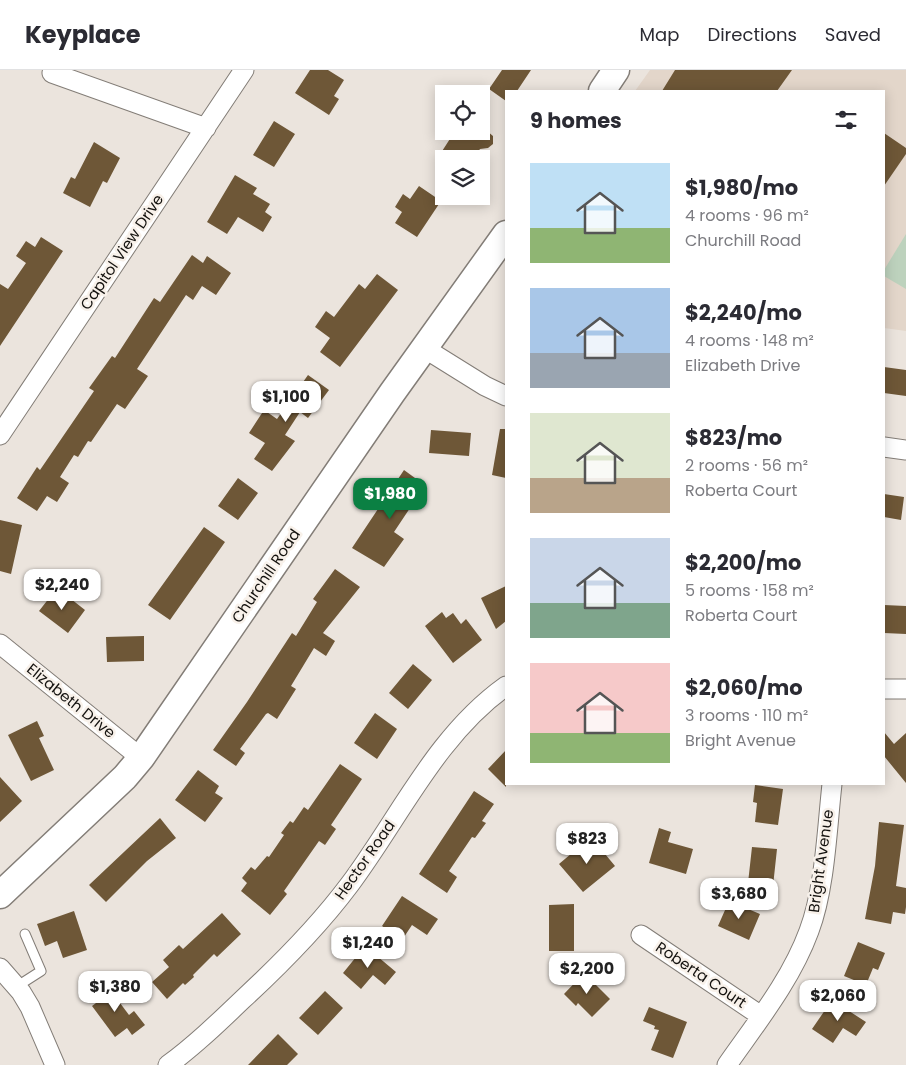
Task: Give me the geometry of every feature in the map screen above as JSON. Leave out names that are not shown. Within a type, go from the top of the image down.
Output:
[{"type":"street","name":"Capitol View Drive","points":[[0,434],[244,70]]},
{"type":"street","points":[[603,90],[616,70]]},
{"type":"street","points":[[52,73],[206,128]]},
{"type":"street","name":"Churchill Road","points":[[0,895],[125,777],[141,758],[424,348],[505,235]]},
{"type":"street","points":[[424,348],[485,386],[505,396]]},
{"type":"street","points":[[885,447],[906,450]]},
{"type":"street","name":"Elizabeth Drive","points":[[0,644],[141,758]]},
{"type":"street","name":"Hector Road","points":[[168,1065],[186,1052],[226,1015],[316,926],[350,883],[454,733],[486,701],[505,687]]},
{"type":"street","points":[[885,689],[906,689]]},
{"type":"street","name":"Bright Avenue","points":[[727,1065],[786,979],[810,930],[818,901],[832,785]]},
{"type":"street","name":"Roberta Court","points":[[641,935],[761,1016]]},
{"type":"street","points":[[0,968],[16,986],[30,1007],[55,1065]]},
{"type":"lane","points":[[16,986],[41,971],[24,934]]},
{"type":"shaded area","points":[[650,70],[906,70],[906,331],[885,328],[885,90],[636,90]]},
{"type":"green space","points":[[906,234],[906,289],[885,277],[885,268]]},
{"type":"building","points":[[310,70],[328,70],[344,80],[334,96],[339,99],[329,115],[295,93]]},
{"type":"building","points":[[502,70],[531,70],[518,90],[505,90],[505,100],[490,90]]},
{"type":"building","points":[[675,70],[792,70],[778,90],[663,90]]},
{"type":"building","points":[[274,121],[295,134],[274,167],[253,155]]},
{"type":"building","points":[[490,134],[493,136],[493,144],[488,148],[479,150],[443,150],[449,140],[490,140]]},
{"type":"building","points":[[885,134],[906,148],[906,154],[885,185]]},
{"type":"building","points":[[94,142],[120,158],[107,183],[103,181],[90,207],[63,193],[71,177],[75,179]]},
{"type":"building","points":[[235,175],[257,188],[253,194],[270,204],[265,212],[272,217],[263,232],[238,217],[227,234],[207,222]]},
{"type":"building","points":[[419,186],[435,197],[435,205],[438,205],[417,237],[395,223],[402,212],[395,207],[403,194],[410,199]]},
{"type":"building","points":[[41,237],[63,251],[0,346],[0,284],[8,289],[26,263],[16,256],[26,241],[35,247]]},
{"type":"building","points":[[192,255],[203,263],[207,256],[231,273],[216,295],[202,286],[193,300],[186,295],[137,369],[148,376],[125,409],[117,404],[91,442],[88,441],[78,457],[74,455],[60,477],[69,483],[57,502],[47,496],[37,511],[17,498],[37,467],[40,470],[94,391],[89,388],[112,356],[115,358],[154,298],[160,302]]},
{"type":"building","points":[[377,274],[398,290],[340,367],[320,352],[330,338],[315,327],[326,311],[334,317],[359,284],[365,289]]},
{"type":"building","points":[[885,367],[906,370],[906,396],[885,393]]},
{"type":"building","points":[[308,375],[329,390],[308,418],[300,412],[285,435],[295,441],[272,471],[254,459],[265,443],[249,433],[264,410],[277,419]]},
{"type":"building","points":[[500,429],[505,429],[505,478],[492,475]]},
{"type":"building","points":[[431,430],[471,433],[469,456],[429,453]]},
{"type":"building","points":[[404,470],[426,486],[426,491],[419,501],[416,499],[394,532],[404,539],[384,567],[352,548]]},
{"type":"building","points":[[238,478],[258,493],[238,520],[218,506]]},
{"type":"building","points":[[885,494],[904,497],[901,520],[885,517]]},
{"type":"building","points":[[0,520],[22,525],[11,574],[0,571]]},
{"type":"building","points":[[204,527],[225,542],[170,620],[148,605]]},
{"type":"building","points":[[335,569],[360,587],[323,633],[335,641],[326,656],[314,648],[291,686],[296,689],[277,719],[268,713],[266,714],[240,749],[245,753],[236,766],[213,750],[292,633],[296,636],[317,602],[313,599]]},
{"type":"building","points":[[505,586],[505,622],[496,629],[481,598]]},
{"type":"building","points":[[57,588],[85,610],[68,633],[39,611]]},
{"type":"building","points":[[885,605],[906,606],[906,634],[885,633]]},
{"type":"building","points":[[442,612],[446,618],[453,613],[461,624],[466,619],[482,640],[453,663],[425,626]]},
{"type":"building","points":[[144,636],[144,661],[107,662],[106,637]]},
{"type":"building","points":[[413,664],[432,680],[408,709],[389,693]]},
{"type":"building","points":[[375,713],[397,729],[377,759],[354,743]]},
{"type":"building","points":[[37,721],[44,736],[39,738],[54,770],[31,781],[8,735]]},
{"type":"building","points":[[885,733],[894,744],[906,733],[906,783],[885,757]]},
{"type":"building","points":[[505,751],[506,787],[488,769]]},
{"type":"building","points":[[340,764],[362,779],[331,825],[336,829],[325,845],[319,841],[284,891],[287,894],[270,915],[241,891],[247,883],[242,878],[251,867],[255,870],[267,856],[269,857],[284,835],[281,833],[290,821],[293,823],[304,807],[308,810]]},
{"type":"building","points":[[198,770],[219,786],[215,793],[223,798],[205,822],[175,800]]},
{"type":"building","points":[[0,777],[22,801],[0,822]]},
{"type":"building","points":[[755,785],[783,789],[778,825],[755,822],[757,803],[753,802]]},
{"type":"building","points":[[474,791],[494,804],[482,821],[486,823],[475,838],[472,837],[449,871],[457,877],[447,893],[419,874]]},
{"type":"building","points":[[160,818],[176,838],[147,861],[106,902],[89,885]]},
{"type":"building","points":[[879,822],[904,825],[896,886],[906,888],[906,907],[905,914],[893,912],[891,924],[865,919],[875,866]]},
{"type":"building","points":[[659,828],[671,832],[668,842],[693,849],[686,874],[649,863]]},
{"type":"building","points":[[591,837],[615,866],[583,892],[559,864]]},
{"type":"building","points":[[752,847],[777,849],[773,886],[748,883]]},
{"type":"building","points":[[402,896],[438,919],[427,935],[412,925],[402,940],[382,926]]},
{"type":"building","points":[[729,901],[760,914],[749,940],[718,926]]},
{"type":"building","points":[[574,904],[574,951],[549,951],[549,905]]},
{"type":"building","points":[[74,911],[87,950],[63,958],[57,941],[45,946],[37,924]]},
{"type":"building","points":[[222,913],[241,934],[217,957],[214,954],[193,975],[194,977],[185,985],[183,983],[167,999],[152,982],[169,967],[163,960],[179,945],[183,949]]},
{"type":"building","points":[[858,942],[885,953],[878,970],[873,968],[866,985],[844,976]]},
{"type":"building","points":[[365,946],[396,972],[385,985],[373,975],[361,989],[343,973]]},
{"type":"building","points":[[584,973],[610,999],[592,1017],[578,1003],[576,1006],[564,994]]},
{"type":"building","points":[[101,986],[108,994],[111,991],[129,1015],[134,1011],[145,1025],[132,1035],[127,1028],[115,1037],[92,1006],[96,1003],[89,995]]},
{"type":"building","points":[[325,991],[343,1008],[318,1035],[299,1018]]},
{"type":"building","points":[[832,1000],[866,1022],[856,1036],[843,1028],[833,1043],[812,1029]]},
{"type":"building","points":[[649,1007],[687,1022],[673,1058],[651,1050],[659,1030],[654,1029],[655,1026],[643,1021]]},
{"type":"building","points":[[278,1034],[298,1054],[287,1065],[248,1065]]}]
